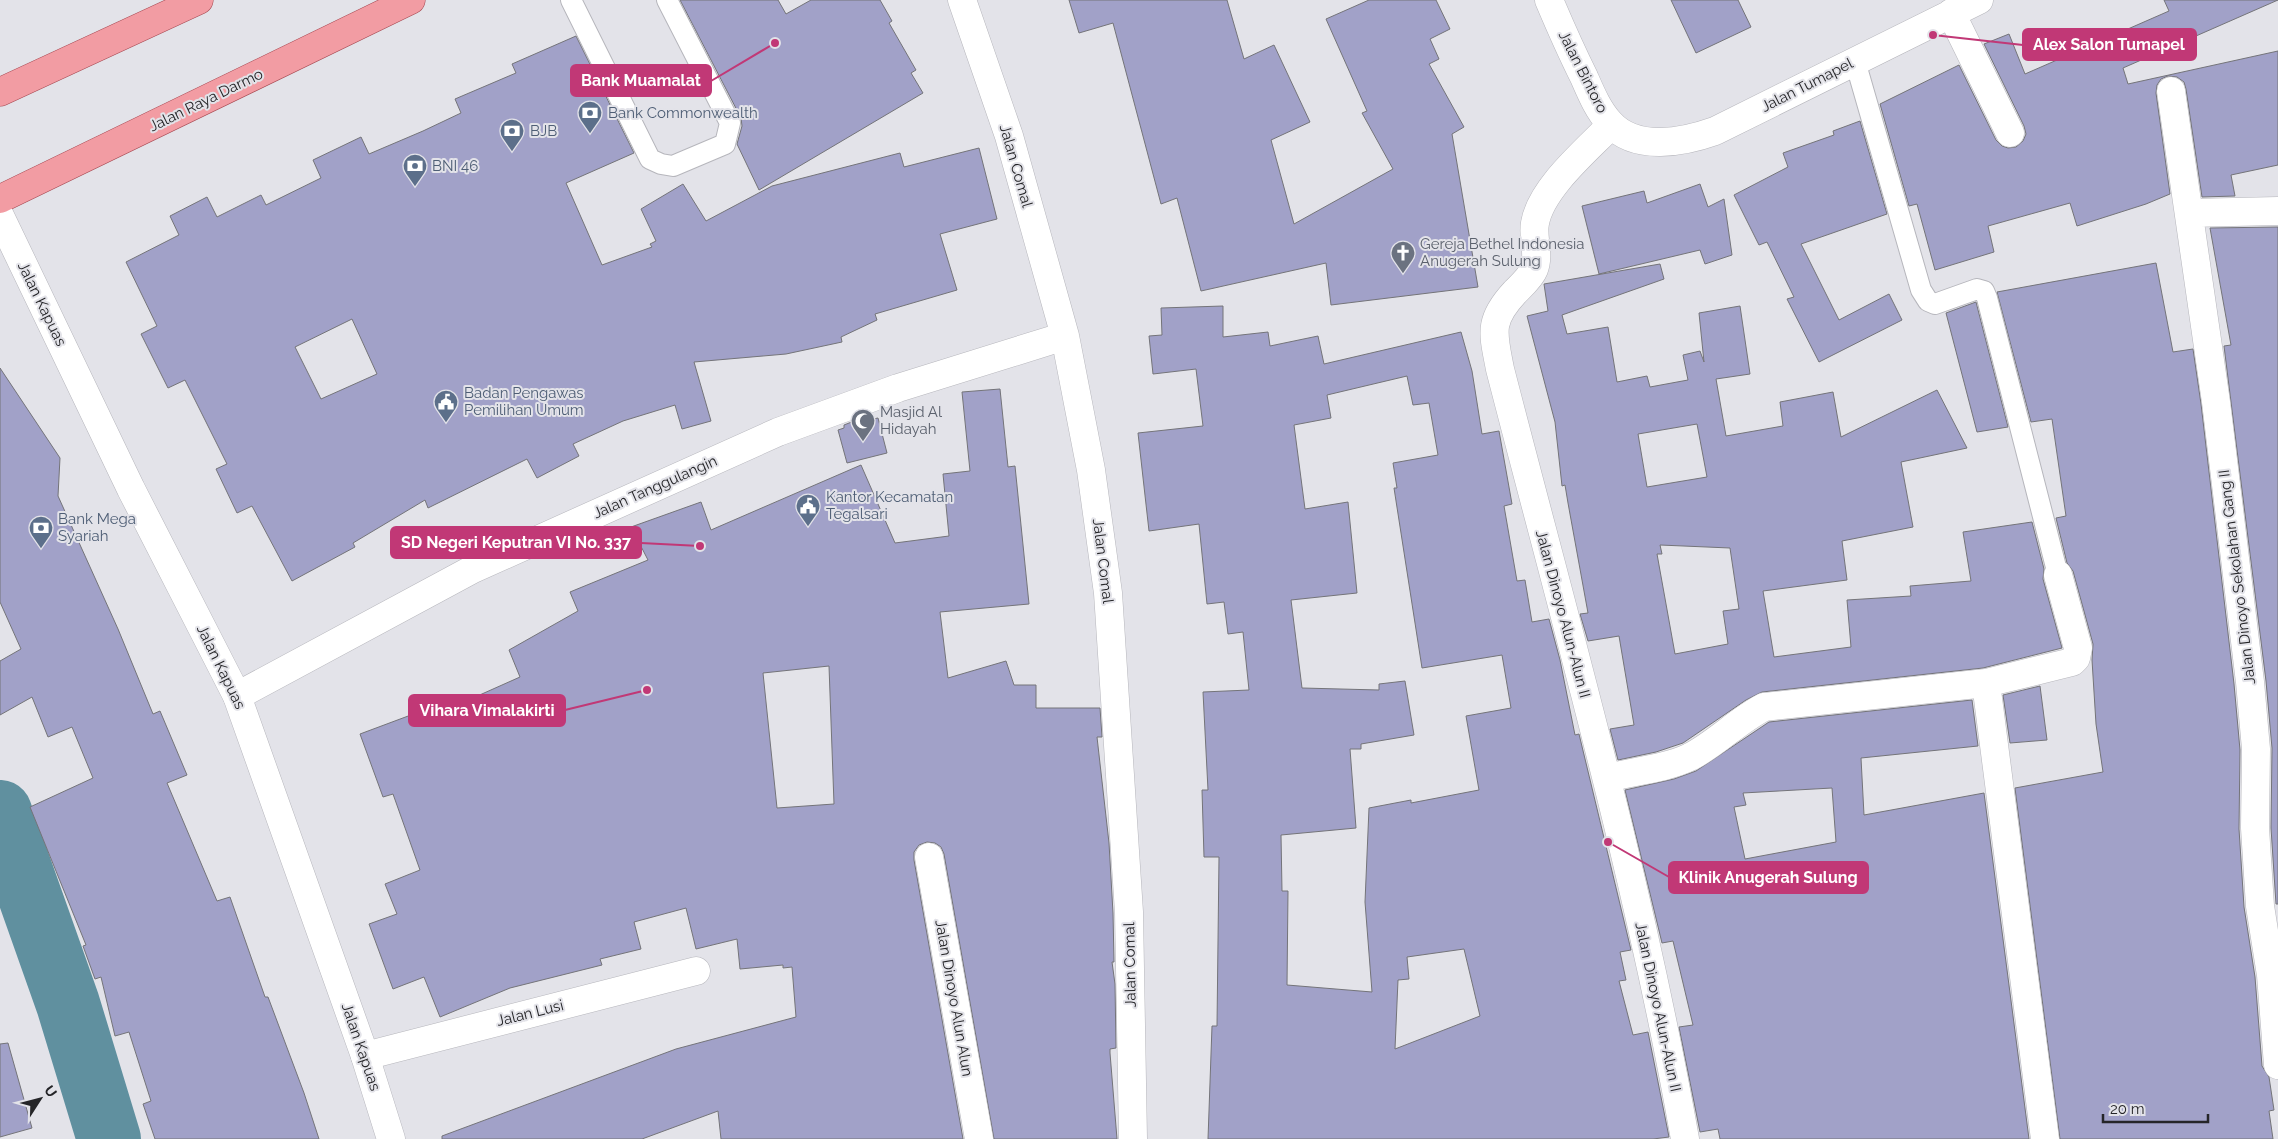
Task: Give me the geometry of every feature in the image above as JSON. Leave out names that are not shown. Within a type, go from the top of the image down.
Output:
[{"type":"main road","points":[[0,92],[199,0]]},
{"type":"main road","name":"Jalan Raya Darmo","points":[[0,200],[411,0]]},
{"type":"street","name":"Jalan Comal","points":[[962,0],[1009,136],[1065,336],[1091,470],[1108,593],[1129,912],[1134,1139]]},
{"type":"street","name":"Jalan Bintoro","points":[[1549,0],[1598,107],[1619,130]]},
{"type":"street","name":"Jalan Tumapel","points":[[1619,130],[1646,141],[1673,142],[1697,137],[1737,120],[1979,0]]},
{"type":"street","points":[[1951,13],[2010,133]]},
{"type":"street","name":"Jalan Dinoyo Sekolahan Gang II","points":[[2171,91],[2267,747],[2256,828],[2260,906],[2270,966],[2278,1066]]},
{"type":"street","name":"Jalan Dinoyo Alun-Alun II","points":[[1619,130],[1557,182],[1539,208],[1534,225],[1536,255],[1534,270],[1502,305],[1495,319],[1494,336],[1500,369],[1607,778],[1660,1001],[1685,1139]]},
{"type":"street","points":[[2189,213],[2278,211]]},
{"type":"street","name":"Jalan Kapuas","points":[[0,216],[131,489],[237,696],[365,1056],[391,1139]]},
{"type":"street","name":"Jalan Tanggulangin","points":[[237,696],[472,569],[778,432],[898,388],[1065,336]]},
{"type":"street","points":[[1607,778],[1678,762],[1726,734],[1750,714],[1764,707],[1986,683],[2066,665],[2076,658],[2078,648],[2058,575]]},
{"type":"street","points":[[1986,683],[2045,1139]]},
{"type":"street","name":"Jalan Dinoyo Alun Alun","points":[[929,857],[979,1139]]},
{"type":"street","name":"Jalan Lusi","points":[[365,1056],[696,971]]},
{"type":"lane","points":[[571,0],[650,159],[661,164],[673,166],[725,144],[730,123],[667,0]]},
{"type":"lane","points":[[1855,61],[1922,290],[1928,301],[1935,304],[1977,289],[1984,292],[1987,298],[2058,575]]},
{"type":"building","points":[[680,0],[778,0],[786,14],[811,0],[880,0],[892,21],[889,23],[916,70],[911,73],[923,93],[759,190],[737,144],[742,126],[741,118]]},
{"type":"building","points":[[1069,0],[1227,0],[1244,59],[1274,45],[1310,122],[1271,140],[1294,224],[1393,169],[1362,113],[1367,111],[1326,19],[1369,0],[1436,0],[1450,29],[1430,39],[1439,59],[1429,64],[1464,127],[1452,134],[1478,287],[1331,305],[1326,263],[1201,291],[1177,198],[1161,204],[1113,23],[1079,33]]},
{"type":"building","points":[[1671,0],[1738,0],[1751,27],[1696,53]]},
{"type":"building","points":[[2164,0],[2278,0],[2123,68],[2128,84],[2278,51],[2278,165],[2231,175],[2235,196],[2202,197],[2186,89],[2184,82],[2177,77],[2168,76],[2161,79],[2157,85],[2156,93],[2170,194],[2146,204],[2077,226],[2070,203],[1988,226],[1994,252],[1935,270],[1917,204],[1909,206],[1880,104],[1959,65],[1996,140],[2002,146],[2008,148],[2016,147],[2023,141],[2026,134],[2024,126],[1984,44],[2009,34],[2025,74],[2169,11]]},
{"type":"building","points":[[576,36],[634,153],[566,183],[602,265],[652,247],[650,244],[656,241],[641,209],[683,184],[706,221],[772,186],[900,153],[904,167],[979,148],[997,219],[940,234],[957,290],[875,314],[877,320],[841,337],[842,342],[786,354],[694,362],[711,421],[682,429],[675,405],[623,421],[573,444],[579,456],[537,478],[527,459],[428,508],[425,500],[353,543],[355,547],[292,581],[252,506],[237,513],[216,469],[227,464],[185,380],[168,388],[141,334],[157,326],[126,262],[179,235],[170,216],[207,197],[217,217],[261,195],[266,205],[321,178],[313,160],[361,137],[369,154],[461,113],[455,99],[516,73],[512,64]],"holes":[[[352,319],[377,374],[321,399],[295,347]]]},
{"type":"building","points":[[1860,121],[1887,214],[1801,244],[1839,320],[1889,294],[1902,320],[1819,362],[1787,299],[1794,297],[1767,242],[1759,245],[1734,195],[1788,167],[1783,153],[1834,135],[1833,131]]},
{"type":"building","points":[[1700,184],[1708,207],[1724,199],[1732,255],[1705,264],[1700,250],[1599,274],[1582,206],[1644,191],[1647,203]]},
{"type":"building","points":[[2278,227],[2278,904],[2276,904],[2271,828],[2272,748],[2266,681],[2224,346],[2231,345],[2210,228]]},
{"type":"building","points":[[2156,263],[2173,352],[2193,349],[2201,404],[2240,750],[2239,829],[2244,907],[2255,977],[2262,1066],[2269,1077],[2274,1110],[2269,1111],[2273,1139],[2060,1139],[2015,788],[2103,772],[2096,724],[2092,660],[2093,644],[2073,571],[2067,563],[2056,518],[2066,516],[2052,419],[2031,422],[1997,292]]},
{"type":"building","points":[[1660,264],[1664,279],[1562,315],[1567,334],[1608,327],[1617,382],[1647,376],[1650,387],[1688,380],[1683,355],[1700,351],[1704,362],[1699,313],[1740,306],[1750,374],[1716,379],[1726,436],[1783,426],[1780,402],[1833,392],[1841,437],[1937,390],[1967,448],[1901,462],[1913,527],[1842,541],[1847,580],[1763,591],[1774,657],[1851,647],[1847,600],[1911,596],[1910,586],[1971,581],[1963,532],[2032,522],[2044,569],[2043,579],[2062,648],[1983,668],[1762,692],[1746,700],[1683,743],[1656,752],[1618,760],[1610,729],[1634,725],[1619,636],[1588,641],[1580,614],[1588,613],[1565,485],[1562,486],[1555,422],[1527,316],[1548,311],[1544,284]],"holes":[[[1697,424],[1707,477],[1647,487],[1638,434]],[[1660,545],[1730,548],[1739,609],[1723,611],[1728,644],[1675,654],[1657,554],[1662,554]]]},
{"type":"building","points":[[1976,302],[2008,427],[1977,432],[1946,313]]},
{"type":"building","points":[[1223,306],[1223,337],[1268,332],[1270,346],[1318,336],[1324,364],[1461,332],[1472,371],[1482,434],[1499,431],[1512,504],[1504,506],[1517,581],[1525,580],[1532,622],[1549,619],[1560,660],[1575,735],[1579,734],[1631,950],[1620,952],[1626,980],[1619,981],[1633,1035],[1648,1032],[1669,1137],[1653,1139],[1208,1139],[1212,1026],[1217,1026],[1219,857],[1204,857],[1202,790],[1208,790],[1203,692],[1249,690],[1243,632],[1228,634],[1224,602],[1207,604],[1199,524],[1149,531],[1138,433],[1203,426],[1196,369],[1153,374],[1149,336],[1162,335],[1161,308]],"holes":[[[1407,376],[1413,405],[1429,403],[1438,455],[1393,463],[1397,488],[1394,488],[1422,668],[1502,655],[1511,708],[1466,716],[1479,790],[1411,803],[1411,800],[1369,808],[1365,902],[1372,992],[1287,985],[1288,891],[1282,891],[1281,835],[1356,828],[1350,749],[1361,749],[1361,744],[1414,735],[1405,681],[1379,684],[1379,690],[1302,688],[1291,600],[1357,593],[1348,502],[1305,509],[1294,425],[1331,418],[1327,395]],[[1464,949],[1480,1016],[1395,1049],[1398,980],[1409,979],[1407,957]]]},
{"type":"building","points":[[0,368],[60,458],[58,496],[118,629],[153,714],[160,711],[187,775],[167,783],[217,901],[230,897],[265,997],[268,997],[304,1093],[319,1139],[155,1139],[143,1104],[151,1101],[129,1032],[115,1036],[101,977],[95,979],[83,946],[86,945],[30,807],[93,778],[72,727],[48,737],[32,697],[0,715],[0,661],[21,649],[0,602]]},
{"type":"building","points":[[1000,389],[1008,467],[1015,466],[1029,604],[940,612],[948,678],[1006,661],[1014,685],[1036,685],[1036,708],[1100,708],[1102,737],[1097,737],[1109,843],[1113,913],[1114,962],[1112,962],[1115,984],[1116,1048],[1110,1049],[1110,1053],[1117,1139],[994,1139],[944,854],[941,847],[935,843],[927,842],[919,845],[914,852],[914,860],[963,1139],[721,1139],[718,1111],[642,1139],[442,1139],[442,1136],[676,1049],[796,1017],[792,967],[783,968],[783,965],[740,969],[737,939],[696,949],[686,908],[634,922],[641,949],[600,959],[602,965],[510,988],[440,1017],[424,977],[393,989],[369,924],[397,914],[385,884],[420,870],[393,794],[383,797],[360,734],[443,703],[446,710],[520,677],[509,650],[578,611],[570,592],[648,560],[631,527],[701,502],[711,530],[861,465],[895,543],[949,536],[943,474],[970,471],[962,392]],"holes":[[[829,666],[834,804],[777,808],[763,673]]]},
{"type":"building","name":"Masjid Al Hidayah","points":[[872,414],[873,419],[878,418],[887,453],[847,463],[838,430],[844,428],[844,425]]},
{"type":"building","points":[[2040,686],[2047,740],[2010,743],[2003,695]]},
{"type":"building","points":[[1972,700],[1978,746],[1861,758],[1864,815],[1984,793],[2029,1139],[1720,1139],[1718,1129],[1700,1132],[1679,1027],[1693,1025],[1673,941],[1662,943],[1625,790],[1674,779],[1696,771],[1769,722]],"holes":[[[1832,788],[1836,842],[1745,859],[1734,807],[1746,805],[1743,793]]]},
{"type":"building","points":[[8,1043],[32,1128],[0,1137],[0,1044]]},
{"type":"waterway","points":[[0,812],[68,1004],[109,1139]]},
{"type":"place","name":"Alex Salon Tumapel","points":[[1933,35]]},
{"type":"place","name":"Bank Muamalat","points":[[775,43]]},
{"type":"place","name":"Bank Commonwealth","points":[[590,134]]},
{"type":"place","name":"BJB","points":[[512,152]]},
{"type":"place","name":"BNI 46","points":[[415,187]]},
{"type":"place","name":"Gereja Bethel Indonesia Anugerah Sulung","points":[[1403,274]]},
{"type":"place","name":"Badan Pengawas Pemilihan Umum","points":[[446,423]]},
{"type":"place","name":"Masjid Al Hidayah","points":[[863,442]]},
{"type":"place","name":"Kantor Kecamatan Tegalsari","points":[[808,527]]},
{"type":"place","name":"SD Negeri Keputran VI No. 337","points":[[700,546]]},
{"type":"place","name":"Bank Mega Syariah","points":[[41,549]]},
{"type":"place","name":"Vihara Vimalakirti","points":[[647,690]]},
{"type":"place","name":"Klinik Anugerah Sulung","points":[[1608,842]]}]
